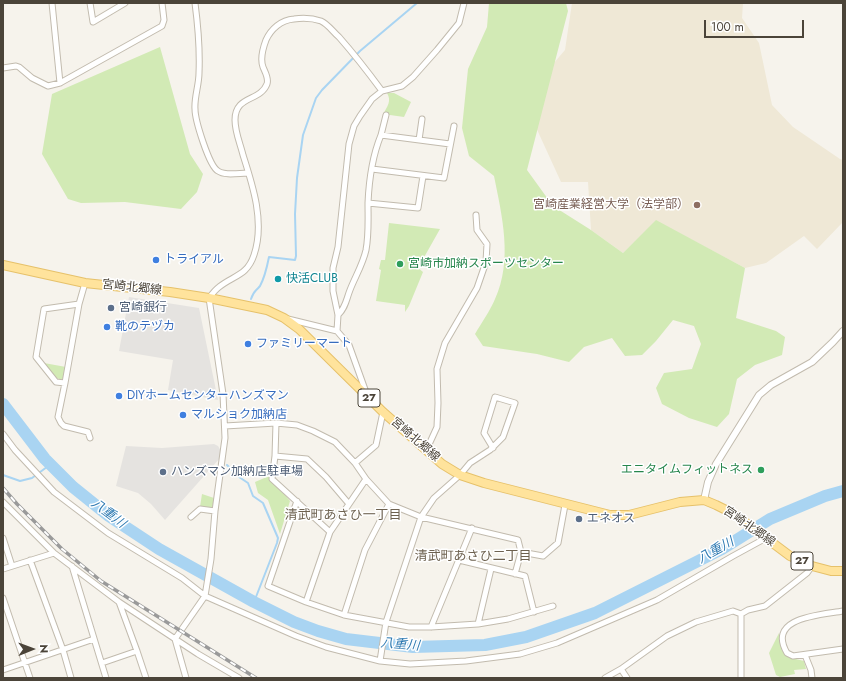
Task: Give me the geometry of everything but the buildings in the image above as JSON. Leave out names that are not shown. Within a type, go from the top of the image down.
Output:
[{"type":"main road","name":"宮崎北郷線","points":[[3,265],[85,283],[170,292],[209,298],[267,310],[284,318],[300,329],[383,412],[442,464],[460,475],[565,505],[610,515],[629,515],[680,502],[704,500],[734,514],[790,556],[812,566],[831,571],[843,571]]},
{"type":"street","points":[[52,3],[60,83]]},
{"type":"street","points":[[90,3],[92,22],[125,3]]},
{"type":"street","points":[[3,68],[19,67],[32,78],[48,86],[60,83],[162,26],[164,20],[162,3]]},
{"type":"street","points":[[196,3],[199,72],[195,104],[196,117],[210,162],[214,168],[225,174],[248,173]]},
{"type":"street","points":[[337,331],[338,315],[333,291],[333,268],[338,247],[350,144],[354,126],[372,99],[382,91],[402,86],[413,77],[459,23],[464,3]]},
{"type":"street","points":[[175,639],[206,596],[215,511],[225,438],[223,394],[209,298],[219,287],[245,271],[254,256],[258,236],[257,210],[237,135],[235,119],[237,108],[244,102],[260,93],[266,86],[268,80],[262,62],[264,44],[274,29],[291,19],[308,18],[327,25],[350,49],[382,91]]},
{"type":"street","points":[[338,315],[344,309],[366,250],[369,185],[375,149],[381,135],[386,115]]},
{"type":"street","points":[[419,140],[422,119]]},
{"type":"street","points":[[372,169],[444,178],[454,126]]},
{"type":"street","points":[[381,135],[450,144]]},
{"type":"street","points":[[368,203],[418,208],[422,176]]},
{"type":"street","points":[[426,450],[437,427],[437,369],[445,343],[477,288],[486,262],[487,244],[477,230],[476,215]]},
{"type":"street","points":[[85,283],[79,304],[58,417],[64,426],[88,432],[90,438]]},
{"type":"street","points":[[65,383],[56,382],[36,357],[44,309],[79,304]]},
{"type":"street","points":[[284,318],[337,331],[348,345],[367,396]]},
{"type":"street","points":[[704,500],[708,482],[716,464],[759,395],[771,385],[812,362],[843,331]]},
{"type":"street","points":[[380,662],[386,622],[421,517],[434,498],[460,475],[470,463],[493,448],[503,437],[516,403],[495,397],[484,432],[493,448]]},
{"type":"street","points":[[355,463],[376,445],[383,412]]},
{"type":"street","points":[[225,426],[276,423],[297,425],[314,431],[335,442],[355,463],[366,479],[389,504],[421,517],[518,540],[521,552],[514,574]]},
{"type":"street","points":[[276,423],[275,456],[272,479],[330,532]]},
{"type":"street","points":[[3,434],[15,450],[54,492],[108,533],[182,578],[206,596],[296,636],[326,647],[380,662],[410,664],[466,661],[520,654],[557,643],[656,600],[766,538]]},
{"type":"street","points":[[275,456],[306,460],[326,477],[349,504]]},
{"type":"street","points":[[306,602],[330,532],[366,479]]},
{"type":"street","points":[[297,501],[268,586],[306,602],[344,615],[409,627],[478,624],[508,619],[553,606]]},
{"type":"street","points":[[3,502],[54,553],[119,602],[175,639],[239,678]]},
{"type":"street","points":[[344,615],[365,550],[389,504]]},
{"type":"street","points":[[521,552],[543,556],[558,543],[565,505]]},
{"type":"street","points":[[191,517],[200,509],[215,511]]},
{"type":"street","points":[[430,627],[472,528]]},
{"type":"street","points":[[3,538],[12,566]]},
{"type":"street","points":[[3,569],[54,553]]},
{"type":"street","points":[[30,560],[63,650],[71,678]]},
{"type":"street","points":[[459,560],[491,569],[525,576],[534,612]]},
{"type":"street","points":[[72,566],[106,678]]},
{"type":"street","points":[[605,678],[621,669],[667,636],[696,622],[734,612],[741,614],[748,610],[765,606],[807,572],[812,566]]},
{"type":"street","points":[[478,624],[491,569]]},
{"type":"street","points":[[3,598],[30,678]]},
{"type":"street","points":[[119,602],[146,678]]},
{"type":"street","points":[[843,611],[803,618],[787,627],[783,634],[782,640],[787,653],[794,656],[843,649]]},
{"type":"street","points":[[741,614],[741,678]]},
{"type":"street","points":[[3,670],[94,639]]},
{"type":"street","points":[[175,639],[186,678]]},
{"type":"street","points":[[102,663],[137,650]]},
{"type":"street","points":[[805,654],[811,670],[812,678]]},
{"type":"street","points":[[621,669],[628,678]]},
{"type":"shaded area","points":[[572,3],[743,3],[742,18],[759,43],[772,105],[793,127],[843,160],[843,222],[817,249],[804,236],[766,263],[745,268],[656,221],[623,253],[591,230],[588,182],[561,182],[523,99],[565,50]]},
{"type":"shaded area","points":[[129,297],[199,308],[218,400],[168,390],[173,360],[119,351]]},
{"type":"shaded area","name":"ハンズマン加納店駐車場","points":[[214,444],[218,446],[221,451],[220,458],[165,520],[151,504],[138,493],[116,486],[126,446],[162,448]]},
{"type":"green space","points":[[489,3],[566,3],[568,11],[527,170],[553,206],[591,230],[623,253],[656,220],[745,268],[736,318],[776,331],[785,337],[782,355],[755,365],[737,379],[729,414],[717,427],[689,418],[662,404],[656,388],[664,373],[692,369],[701,344],[694,326],[673,320],[642,355],[625,356],[612,338],[584,347],[569,362],[537,354],[483,346],[475,334],[495,299],[504,269],[505,253],[503,222],[494,176],[469,156],[462,128],[468,69],[487,27]]},
{"type":"green space","points":[[160,47],[190,154],[203,174],[197,192],[181,209],[125,202],[81,203],[68,199],[42,154],[52,94]]},
{"type":"green space","points":[[387,93],[394,93],[411,102],[404,117],[383,114],[389,101]]},
{"type":"green space","name":"宮崎市加納スポーツセンター","points":[[389,223],[440,229],[418,268],[423,272],[405,312],[405,305],[376,301],[381,270],[379,269],[381,260],[385,260]]},
{"type":"green space","points":[[44,363],[66,367],[64,378],[61,380],[55,377]]},
{"type":"green space","points":[[269,476],[290,501],[280,534],[268,500],[258,493],[255,482]]},
{"type":"green space","points":[[202,494],[214,498],[212,509],[200,507]]},
{"type":"green space","points":[[779,633],[782,650],[788,657],[804,661],[806,669],[794,670],[795,674],[780,677],[776,675],[769,653]]},
{"type":"waterway","points":[[251,299],[262,283],[269,257],[295,260],[297,178],[303,135],[316,98],[360,51],[417,3]]},
{"type":"waterway","name":"八重川","points":[[3,404],[45,459],[73,487],[109,516],[159,549],[254,602],[294,622],[346,639],[413,647],[485,645],[526,637],[595,613],[722,549],[770,519],[825,496],[843,491]]},
{"type":"waterway","points":[[3,475],[20,481],[32,478],[51,464]]},
{"type":"waterway","points":[[227,465],[239,477],[248,483],[253,496],[263,503],[278,538],[254,602]]},
{"type":"railway","points":[[3,488],[62,549],[101,581],[256,678]]},
{"type":"place","name":"宮崎産業経営大学（法学部）","points":[[697,205]]},
{"type":"place","name":"トライアル","points":[[156,260]]},
{"type":"place","name":"宮崎市加納スポーツセンター","points":[[400,264]]},
{"type":"place","name":"快活CLUB","points":[[278,279]]},
{"type":"place","name":"宮崎銀行","points":[[111,308]]},
{"type":"place","name":"靴のテヅカ","points":[[107,327]]},
{"type":"place","name":"ファミリーマート","points":[[248,344]]},
{"type":"place","name":"DIYホームセンターハンズマン","points":[[119,396]]},
{"type":"place","name":"マルショク加納店","points":[[183,415]]},
{"type":"place","name":"エニタイムフィットネス","points":[[761,470]]},
{"type":"place","name":"ハンズマン加納店駐車場","points":[[163,472]]},
{"type":"place","name":"エネオス","points":[[579,519]]},
{"type":"district","name":"清武町あさひ一丁目","points":[[343,516]]},
{"type":"district","name":"清武町あさひ二丁目","points":[[473,557]]}]
